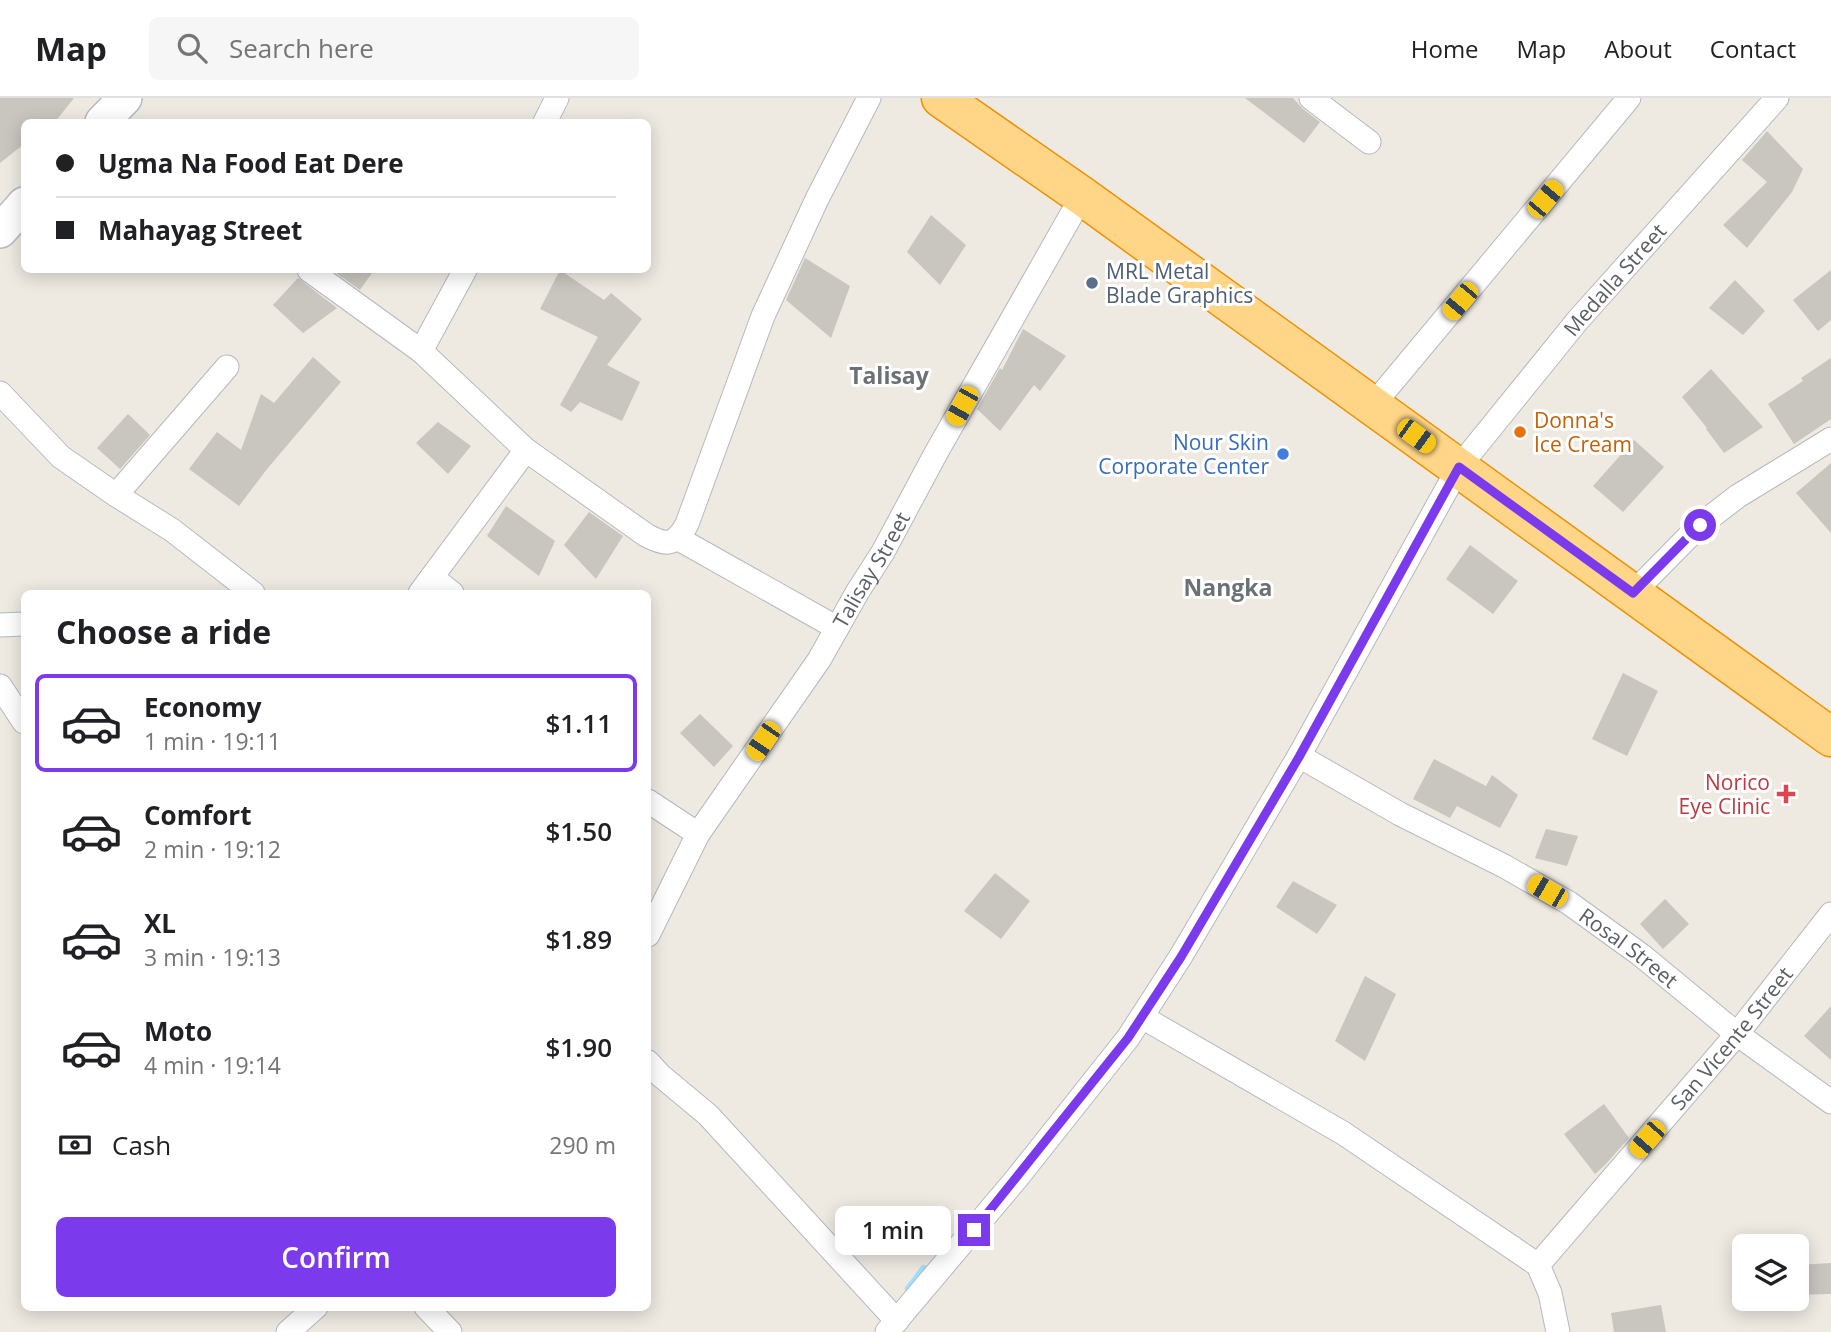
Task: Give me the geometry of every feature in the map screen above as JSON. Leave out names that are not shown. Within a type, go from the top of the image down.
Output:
[{"type":"highway","points":[[941,98],[1082,196],[1831,737]]},
{"type":"main road","points":[[105,119],[125,98]]},
{"type":"main road","points":[[0,231],[21,207]]},
{"type":"street","points":[[547,119],[558,98]]},
{"type":"street","points":[[313,273],[421,351],[526,450],[646,535],[664,543],[677,538],[687,524],[764,316],[817,199],[869,98]]},
{"type":"street","points":[[1311,98],[1369,142]]},
{"type":"street","points":[[1373,405],[1629,98]]},
{"type":"street","name":"Medalla Street","points":[[892,1326],[1017,1178],[1142,1017],[1188,946],[1299,757],[1459,467],[1578,320],[1777,98]]},
{"type":"street","name":"Talisay Street","points":[[651,929],[698,834],[819,660],[883,552],[1082,196]]},
{"type":"street","points":[[421,351],[463,273]]},
{"type":"street","points":[[116,495],[227,367]]},
{"type":"street","points":[[0,393],[61,457],[172,530],[249,590]]},
{"type":"street","points":[[1633,593],[1700,525],[1738,496],[1831,439]]},
{"type":"street","points":[[426,585],[526,450]]},
{"type":"street","points":[[677,538],[837,628]]},
{"type":"street","points":[[0,625],[21,624]]},
{"type":"street","points":[[0,687],[21,718]]},
{"type":"street","name":"Rosal Street","points":[[1299,757],[1569,903],[1640,955],[1737,1034],[1831,1102]]},
{"type":"street","points":[[651,803],[698,834]]},
{"type":"street","name":"San Vicente Street","points":[[1538,1265],[1737,1034],[1831,914]]},
{"type":"street","points":[[1142,1017],[1343,1133],[1538,1265],[1550,1293],[1558,1332]]},
{"type":"street","points":[[651,1065],[708,1115],[892,1326]]},
{"type":"street","points":[[288,1332],[312,1311]]},
{"type":"street","points":[[430,1311],[450,1332]]},
{"type":"building","points":[[0,98],[74,98],[57,119],[21,119],[21,146],[0,163]]},
{"type":"building","points":[[1245,98],[1293,98],[1320,122],[1304,143]]},
{"type":"building","points":[[1767,131],[1803,169],[1792,192],[1747,248],[1723,225],[1767,182],[1742,160]]},
{"type":"building","points":[[931,215],[966,245],[940,285],[907,252]]},
{"type":"building","points":[[805,258],[850,286],[831,338],[786,300]]},
{"type":"building","points":[[1831,270],[1831,320],[1818,331],[1793,300]]},
{"type":"building","points":[[336,273],[372,273],[360,290]]},
{"type":"building","points":[[558,273],[564,273],[604,300],[611,293],[642,319],[607,365],[640,382],[622,421],[580,402],[571,412],[560,405],[598,337],[540,309]]},
{"type":"building","points":[[298,278],[337,308],[303,333],[273,305]]},
{"type":"building","points":[[1735,280],[1765,311],[1743,335],[1709,308]]},
{"type":"building","points":[[1023,329],[1066,356],[1040,391],[1034,385],[1000,431],[977,409],[1000,368],[1002,370]]},
{"type":"building","points":[[313,357],[341,382],[239,506],[189,469],[217,432],[241,450],[261,394],[274,403]]},
{"type":"building","points":[[1831,358],[1831,419],[1794,444],[1768,404]]},
{"type":"building","points":[[1711,369],[1763,427],[1724,453],[1682,397]]},
{"type":"building","points":[[128,414],[150,435],[120,469],[97,448]]},
{"type":"building","points":[[438,422],[471,446],[448,474],[416,443]]},
{"type":"building","points":[[1634,440],[1664,467],[1623,512],[1593,486]]},
{"type":"building","points":[[1831,463],[1831,533],[1796,493]]},
{"type":"building","points":[[506,506],[555,541],[539,576],[487,536]]},
{"type":"building","points":[[589,512],[623,536],[596,579],[564,545]]},
{"type":"building","points":[[1470,545],[1518,581],[1493,614],[1446,579]]},
{"type":"building","points":[[1623,673],[1658,691],[1627,756],[1592,739]]},
{"type":"building","points":[[700,714],[733,746],[714,767],[680,733]]},
{"type":"building","points":[[1434,759],[1486,786],[1492,775],[1518,795],[1500,828],[1457,806],[1450,818],[1413,799]]},
{"type":"building","points":[[1546,829],[1578,836],[1567,866],[1535,858]]},
{"type":"building","points":[[995,873],[1030,901],[1001,939],[964,911]]},
{"type":"building","points":[[1293,881],[1337,905],[1317,934],[1276,907]]},
{"type":"building","points":[[1665,899],[1689,924],[1663,949],[1640,924]]},
{"type":"building","points":[[1365,976],[1396,994],[1365,1061],[1335,1041]]},
{"type":"building","points":[[1831,1006],[1831,1060],[1804,1036]]},
{"type":"building","points":[[1604,1104],[1629,1138],[1595,1174],[1564,1134]]},
{"type":"building","points":[[1831,1263],[1831,1294],[1809,1295],[1809,1264]]},
{"type":"building","points":[[1661,1305],[1666,1332],[1614,1332],[1611,1313]]},
{"type":"waterway","points":[[909,1289],[924,1269]]},
{"type":"place","name":"MRL Metal Blade Graphics","points":[[1092,283]]},
{"type":"place","name":"Donna's Ice Cream","points":[[1520,432]]},
{"type":"place","name":"Nour Skin Corporate Center","points":[[1283,454]]},
{"type":"place","name":"Norico Eye Clinic","points":[[1786,794]]},
{"type":"district","name":"Talisay","points":[[889,375]]},
{"type":"district","name":"Nangka","points":[[1228,587]]},
{"type":"route","points":[[974,1230],[1128,1038],[1181,957],[1299,757],[1459,467],[1633,593],[1700,525]]}]
